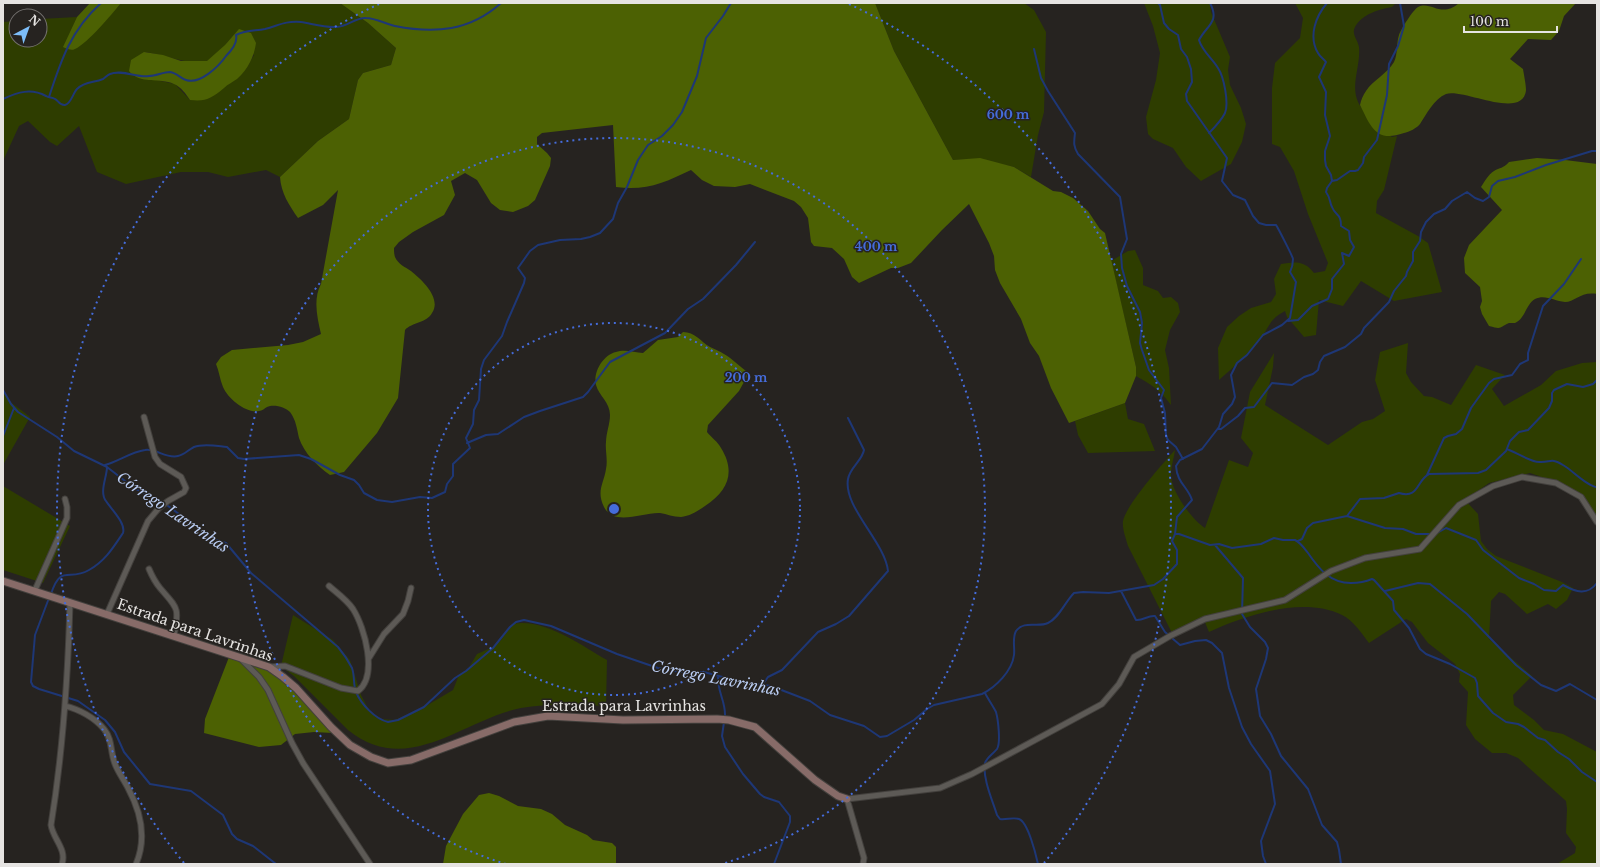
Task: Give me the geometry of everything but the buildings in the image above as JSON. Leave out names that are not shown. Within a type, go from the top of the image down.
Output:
[{"type":"street","points":[[107,614],[148,521],[159,508],[184,492],[186,488],[181,477],[160,464],[155,457],[150,433],[144,417]]},
{"type":"street","points":[[863,864],[864,858],[847,799],[940,788],[972,774],[1102,704],[1120,684],[1134,657],[1170,636],[1205,619],[1285,600],[1331,571],[1365,558],[1420,549],[1458,505],[1493,486],[1522,477],[1556,483],[1581,497],[1597,522]]},
{"type":"street","points":[[35,590],[67,518],[65,499]]},
{"type":"street","points":[[149,569],[157,585],[175,606],[177,619],[174,635]]},
{"type":"street","name":"Estrada para Lavrinhas","points":[[3,580],[269,667],[296,688],[331,727],[350,745],[371,757],[388,763],[398,763],[411,760],[514,722],[548,716],[623,720],[729,720],[755,727],[814,780],[838,796],[847,799]]},
{"type":"street","points":[[269,667],[285,666],[341,688],[358,691],[363,685],[366,679],[368,658],[366,642],[354,610],[329,586]]},
{"type":"street","points":[[368,658],[381,638],[403,614],[411,588]]},
{"type":"street","points":[[62,864],[63,851],[53,834],[51,825],[63,742],[70,602]]},
{"type":"street","points":[[238,656],[259,677],[268,690],[292,743],[370,864]]},
{"type":"street","points":[[65,706],[87,715],[99,724],[108,735],[111,742],[115,765],[135,802],[141,821],[142,843],[141,851],[136,864]]},
{"type":"green space","points":[[90,3],[121,3],[99,28],[80,46],[72,50],[63,47],[77,17]]},
{"type":"green space","points":[[121,3],[340,3],[368,23],[396,48],[391,65],[363,73],[358,80],[349,119],[318,141],[280,177],[266,170],[228,177],[208,172],[181,172],[126,184],[97,172],[79,126],[57,146],[50,142],[28,121],[19,126],[3,161],[3,22],[8,22],[8,48],[48,48],[48,19],[77,17],[64,46],[70,50],[92,35]],"holes":[[[232,37],[254,55],[248,65],[234,80],[227,85],[190,100],[175,84],[156,80],[144,52],[185,61],[208,61],[215,57]]]},
{"type":"green space","points":[[340,3],[875,3],[894,51],[953,160],[980,158],[1014,167],[1053,191],[1061,192],[1073,198],[1088,211],[1100,229],[1105,233],[1136,367],[1136,376],[1125,403],[1069,423],[1051,388],[1039,356],[1030,343],[1021,319],[1000,283],[995,270],[994,256],[989,243],[969,204],[911,263],[898,268],[891,268],[859,283],[852,277],[844,259],[832,248],[814,246],[811,242],[808,218],[801,207],[794,201],[750,184],[735,187],[714,186],[702,180],[691,170],[655,185],[637,188],[616,187],[613,125],[542,133],[537,137],[537,144],[551,158],[550,166],[535,200],[528,206],[513,212],[500,210],[491,203],[477,180],[465,173],[451,181],[455,195],[444,215],[413,232],[399,242],[394,248],[395,257],[398,262],[411,271],[425,284],[433,295],[434,307],[432,313],[427,319],[411,325],[405,330],[398,398],[377,433],[344,472],[330,475],[320,468],[304,449],[299,438],[295,421],[288,410],[282,407],[273,406],[267,407],[260,411],[254,411],[238,405],[225,392],[216,364],[221,357],[232,350],[288,345],[303,342],[321,334],[316,302],[321,284],[338,190],[323,205],[298,218],[284,194],[280,177],[318,141],[349,119],[358,80],[363,73],[391,65],[396,48],[368,23]]},
{"type":"green space","points":[[875,3],[1024,3],[1034,10],[1046,32],[1044,112],[1038,135],[1031,177],[1014,167],[980,159],[953,160],[894,51]]},
{"type":"green space","points":[[1144,3],[1210,3],[1211,12],[1230,57],[1228,70],[1230,85],[1241,108],[1246,124],[1242,142],[1231,164],[1201,181],[1186,167],[1173,148],[1153,139],[1148,134],[1146,117],[1156,80],[1160,53],[1153,26]]},
{"type":"green space","points":[[1295,3],[1396,3],[1392,7],[1367,15],[1358,22],[1355,27],[1354,35],[1359,47],[1359,55],[1355,93],[1361,107],[1368,115],[1392,137],[1397,136],[1384,190],[1377,201],[1376,213],[1428,243],[1442,292],[1394,301],[1361,281],[1343,306],[1319,300],[1316,335],[1304,337],[1287,317],[1285,311],[1280,314],[1271,322],[1262,337],[1252,348],[1219,380],[1218,348],[1227,327],[1251,308],[1271,302],[1276,294],[1274,279],[1281,264],[1303,264],[1314,273],[1325,271],[1328,263],[1308,214],[1294,171],[1280,147],[1272,144],[1272,88],[1275,63],[1300,38],[1303,18]]},
{"type":"green space","points":[[1459,3],[1576,3],[1564,16],[1559,31],[1551,40],[1528,39],[1510,59],[1523,69],[1526,90],[1522,99],[1515,103],[1504,103],[1454,93],[1446,94],[1434,103],[1420,124],[1408,132],[1395,136],[1387,136],[1376,131],[1371,126],[1360,105],[1363,96],[1369,87],[1388,70],[1394,62],[1399,35],[1405,24],[1413,12],[1418,7],[1423,5],[1447,9]]},
{"type":"green space","points":[[239,29],[251,33],[256,43],[252,58],[237,79],[205,100],[190,100],[177,85],[168,82],[139,78],[129,71],[131,60],[144,52],[163,55],[181,61],[207,61],[225,45]]},
{"type":"green space","points":[[1537,158],[1597,164],[1597,294],[1591,293],[1582,295],[1569,302],[1546,297],[1535,299],[1529,304],[1521,318],[1515,323],[1509,323],[1500,328],[1489,326],[1480,307],[1482,301],[1480,287],[1465,273],[1464,258],[1469,245],[1502,210],[1481,187],[1492,173],[1509,162]]},
{"type":"green space","points":[[1135,250],[1143,268],[1143,285],[1158,291],[1163,298],[1171,297],[1178,303],[1180,312],[1170,330],[1165,350],[1169,368],[1171,405],[1155,388],[1136,376],[1136,367],[1111,261],[1128,251]]},
{"type":"green space","points":[[683,332],[694,335],[710,347],[727,356],[749,373],[739,391],[708,425],[707,432],[720,446],[726,457],[729,473],[727,480],[724,487],[713,500],[700,510],[688,516],[678,517],[653,513],[629,517],[615,516],[609,513],[604,507],[601,496],[601,487],[607,466],[606,439],[610,410],[597,389],[595,380],[596,375],[603,360],[611,354],[619,351],[643,353],[658,340],[678,337]]},
{"type":"green space","points":[[1408,343],[1406,373],[1411,382],[1424,396],[1432,397],[1451,405],[1476,365],[1505,375],[1492,389],[1504,406],[1541,385],[1556,371],[1582,363],[1597,362],[1597,517],[1589,505],[1580,497],[1530,473],[1489,483],[1465,500],[1478,514],[1481,541],[1487,549],[1496,556],[1562,582],[1573,588],[1567,600],[1556,609],[1548,604],[1527,614],[1505,594],[1499,592],[1491,601],[1489,639],[1532,676],[1513,695],[1514,705],[1534,720],[1544,730],[1563,734],[1597,752],[1597,864],[1557,864],[1575,853],[1576,847],[1566,833],[1566,801],[1518,758],[1506,753],[1492,753],[1475,739],[1466,725],[1468,692],[1459,682],[1460,674],[1455,664],[1428,643],[1412,622],[1406,619],[1369,643],[1354,624],[1346,617],[1327,610],[1310,607],[1275,610],[1257,614],[1209,632],[1204,620],[1172,633],[1128,546],[1123,524],[1126,514],[1146,484],[1175,450],[1171,469],[1174,489],[1194,519],[1205,528],[1229,460],[1248,467],[1253,453],[1241,438],[1250,392],[1274,353],[1273,367],[1265,405],[1328,445],[1362,422],[1373,419],[1385,411],[1375,380],[1380,352]]},
{"type":"green space","points":[[3,390],[8,400],[30,417],[3,465]]},
{"type":"green space","points":[[1125,403],[1128,419],[1144,424],[1155,451],[1088,453],[1078,435],[1075,421]]},
{"type":"green space","points":[[3,486],[70,526],[43,583],[3,570]]},
{"type":"green space","points":[[293,615],[333,640],[350,660],[361,695],[369,710],[380,719],[395,720],[426,706],[453,690],[459,675],[468,669],[477,654],[493,647],[501,640],[512,624],[524,623],[549,628],[574,640],[607,660],[606,706],[532,706],[499,714],[435,742],[414,747],[392,748],[370,743],[348,730],[295,677],[281,666]]},
{"type":"green space","points":[[229,657],[261,667],[288,682],[333,733],[314,732],[295,734],[281,745],[259,747],[204,733],[205,719]]},
{"type":"green space","points":[[489,793],[499,796],[518,806],[541,809],[552,814],[565,825],[587,835],[593,840],[612,843],[616,847],[616,864],[443,864],[446,846],[463,814],[479,795]]},
{"type":"waterway","points":[[49,97],[68,46],[82,24],[101,3]]},
{"type":"waterway","points":[[3,99],[14,94],[35,92],[54,98],[62,105],[65,105],[69,103],[80,86],[103,79],[109,74],[119,72],[140,76],[152,76],[170,72],[175,73],[186,80],[197,80],[209,74],[230,52],[234,47],[236,35],[247,31],[265,29],[286,23],[301,22],[341,27],[359,19],[366,18],[395,26],[424,30],[438,30],[464,25],[477,20],[501,3]]},
{"type":"waterway","points":[[105,465],[145,450],[174,457],[182,455],[194,447],[210,445],[227,447],[238,458],[244,459],[299,455],[311,459],[340,475],[354,480],[364,493],[377,500],[392,502],[420,497],[432,498],[445,492],[447,484],[453,476],[453,464],[470,448],[466,438],[473,424],[474,410],[479,400],[481,369],[484,360],[502,336],[524,283],[525,278],[518,268],[530,251],[538,245],[560,240],[590,237],[600,233],[613,219],[618,203],[627,187],[638,160],[648,145],[662,136],[673,125],[682,112],[697,76],[706,38],[731,3]]},
{"type":"waterway","points":[[1158,3],[1160,5],[1164,23],[1169,29],[1178,35],[1181,49],[1187,57],[1191,69],[1192,82],[1186,94],[1187,101],[1227,158],[1222,181],[1233,195],[1245,200],[1253,216],[1259,223],[1276,225],[1293,259],[1290,272],[1296,282],[1290,318],[1282,325],[1263,335],[1247,355],[1237,363],[1231,375],[1235,397],[1232,404],[1223,414],[1219,427],[1202,449],[1180,460],[1176,466],[1178,477],[1192,500],[1177,517],[1175,534]]},
{"type":"waterway","points":[[1209,133],[1218,124],[1226,109],[1225,90],[1222,77],[1216,64],[1202,48],[1199,40],[1213,19],[1213,9],[1210,3]]},
{"type":"waterway","points":[[1288,321],[1298,320],[1312,306],[1328,299],[1332,289],[1332,279],[1344,264],[1342,253],[1349,256],[1354,247],[1350,240],[1349,231],[1341,226],[1340,219],[1331,205],[1329,196],[1326,192],[1332,181],[1325,160],[1325,151],[1330,136],[1325,115],[1326,92],[1319,77],[1326,62],[1315,47],[1314,33],[1317,20],[1327,3]]},
{"type":"waterway","points":[[1332,181],[1337,180],[1350,171],[1358,170],[1363,163],[1364,157],[1377,140],[1387,95],[1389,64],[1398,46],[1404,26],[1400,3]]},
{"type":"waterway","points":[[1034,49],[1041,78],[1075,133],[1075,149],[1078,154],[1120,197],[1127,239],[1121,254],[1122,268],[1127,286],[1140,312],[1142,323],[1140,343],[1149,370],[1164,390],[1161,398],[1165,413],[1166,436],[1168,440],[1176,447],[1183,459]]},
{"type":"waterway","points":[[1218,429],[1221,429],[1238,416],[1245,408],[1254,407],[1272,383],[1292,385],[1304,377],[1313,374],[1318,370],[1320,362],[1324,356],[1345,347],[1361,334],[1364,328],[1389,302],[1394,291],[1406,276],[1413,261],[1413,252],[1420,241],[1421,232],[1426,222],[1434,214],[1445,209],[1452,201],[1467,192],[1475,198],[1483,201],[1489,197],[1492,186],[1498,181],[1515,177],[1546,165],[1592,151],[1597,151]]},
{"type":"waterway","points":[[467,443],[486,435],[498,434],[524,417],[583,397],[610,362],[665,333],[688,309],[703,299],[736,265],[755,242]]},
{"type":"waterway","points":[[1427,475],[1444,438],[1456,434],[1462,429],[1471,408],[1489,383],[1494,379],[1512,375],[1520,364],[1528,360],[1528,353],[1543,306],[1564,284],[1581,259]]},
{"type":"waterway","name":"Córrego Lavrinhas","points":[[1298,541],[1302,539],[1307,528],[1313,523],[1347,516],[1360,499],[1384,498],[1399,493],[1410,494],[1429,474],[1478,473],[1486,470],[1506,451],[1510,441],[1519,432],[1528,430],[1549,408],[1554,390],[1567,384],[1583,387],[1593,384],[1597,380]]},
{"type":"waterway","name":"Córrego Lavrinhas","points":[[3,390],[11,404],[18,412],[57,437],[74,451],[107,467],[134,488],[164,503],[213,539],[226,543],[251,573],[338,647],[352,668],[355,689],[358,697],[373,714],[388,722],[398,720],[424,707],[455,678],[466,671],[493,648],[510,627],[516,622],[524,620],[551,626],[617,654],[658,668],[680,672],[704,672],[741,682],[771,686],[810,701],[830,715],[864,726],[880,737],[887,736],[914,720],[934,705],[982,694],[993,687],[1007,673],[1013,661],[1014,637],[1016,631],[1023,626],[1040,625],[1052,621],[1074,593],[1109,593],[1154,585],[1163,579],[1177,564],[1177,550],[1172,541],[1175,534]]},
{"type":"waterway","points":[[3,436],[14,408]]},
{"type":"waterway","points":[[763,684],[768,677],[782,670],[818,632],[849,616],[888,571],[880,548],[858,513],[848,490],[849,475],[863,454],[864,450],[848,418]]},
{"type":"waterway","points":[[1507,449],[1536,462],[1553,461],[1559,463],[1567,467],[1589,484],[1597,487]]},
{"type":"waterway","points":[[51,594],[58,579],[62,576],[82,573],[100,563],[123,533],[122,525],[118,516],[106,501],[103,493],[107,467]]},
{"type":"waterway","points":[[1347,516],[1385,528],[1403,529],[1416,534],[1432,534]]},
{"type":"waterway","points":[[1437,533],[1446,528],[1476,540],[1483,550],[1519,578],[1544,590],[1556,591],[1563,585],[1581,592],[1589,590],[1597,583]]},
{"type":"waterway","points":[[1175,534],[1210,545],[1219,544],[1232,548],[1261,544],[1274,538],[1295,540],[1302,546],[1321,570],[1331,578],[1337,581],[1351,583],[1372,579],[1374,580],[1393,601],[1394,610],[1409,628],[1420,649],[1426,654],[1450,664],[1475,678],[1478,696],[1493,713],[1506,722],[1518,724],[1538,738],[1545,740],[1558,752],[1569,759],[1582,772],[1597,782]]},
{"type":"waterway","points":[[1215,545],[1243,578],[1242,614],[1250,627],[1265,642],[1268,648],[1256,689],[1260,716],[1271,734],[1281,756],[1308,789],[1322,825],[1337,842],[1341,864]]},
{"type":"waterway","points":[[1385,591],[1418,583],[1430,584],[1467,614],[1516,665],[1541,685],[1556,691],[1570,684],[1597,700]]},
{"type":"waterway","points":[[1121,591],[1136,620],[1155,616],[1165,632],[1180,645],[1206,640],[1212,643],[1222,653],[1229,688],[1242,727],[1251,744],[1270,771],[1275,804],[1261,841],[1263,856],[1266,864]]},
{"type":"waterway","points":[[49,598],[35,635],[31,682],[33,686],[78,701],[105,720],[115,732],[124,752],[150,784],[191,791],[223,815],[232,834],[237,839],[253,846],[276,864]]},
{"type":"waterway","points":[[718,676],[725,717]]},
{"type":"waterway","points":[[985,693],[996,712],[999,737],[997,749],[985,763],[984,769],[988,789],[997,815],[1000,819],[1014,818],[1022,821],[1031,839],[1038,864]]},
{"type":"waterway","points":[[724,722],[722,736],[725,747],[743,774],[760,794],[764,797],[779,802],[790,816],[790,822],[774,864]]}]
